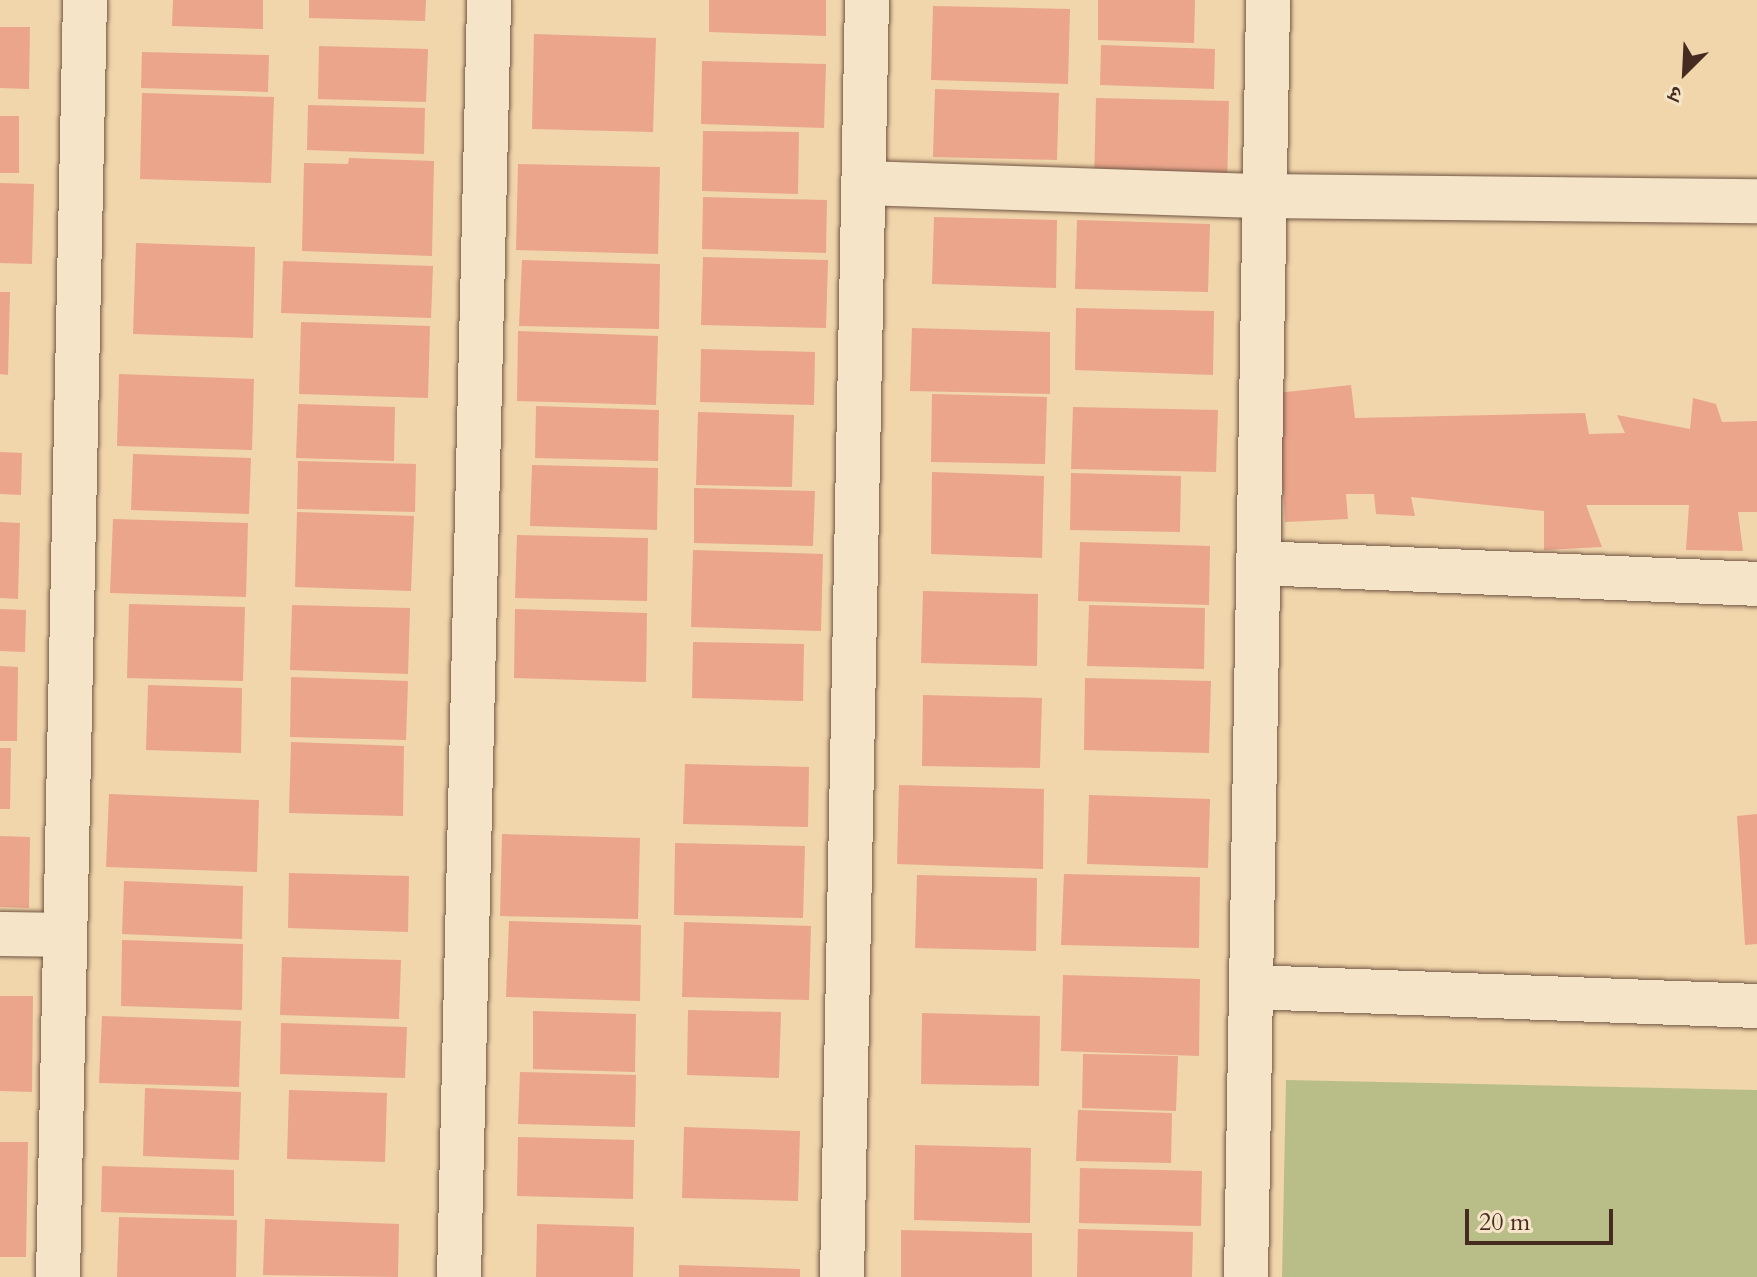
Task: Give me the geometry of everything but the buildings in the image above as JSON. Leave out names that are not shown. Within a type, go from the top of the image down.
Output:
[{"type":"street","points":[[58,1277],[85,0]]},
{"type":"street","points":[[459,1277],[489,0]]},
{"type":"street","points":[[842,1277],[867,0]]},
{"type":"street","points":[[1246,1277],[1268,0]]},
{"type":"street","points":[[863,183],[1264,196],[1757,201]]},
{"type":"street","points":[[1258,563],[1757,584]]},
{"type":"street","points":[[0,934],[65,935]]},
{"type":"street","points":[[1251,987],[1757,1006]]},
{"type":"green space","points":[[1286,1080],[1757,1090],[1757,1277],[1282,1277]]}]
